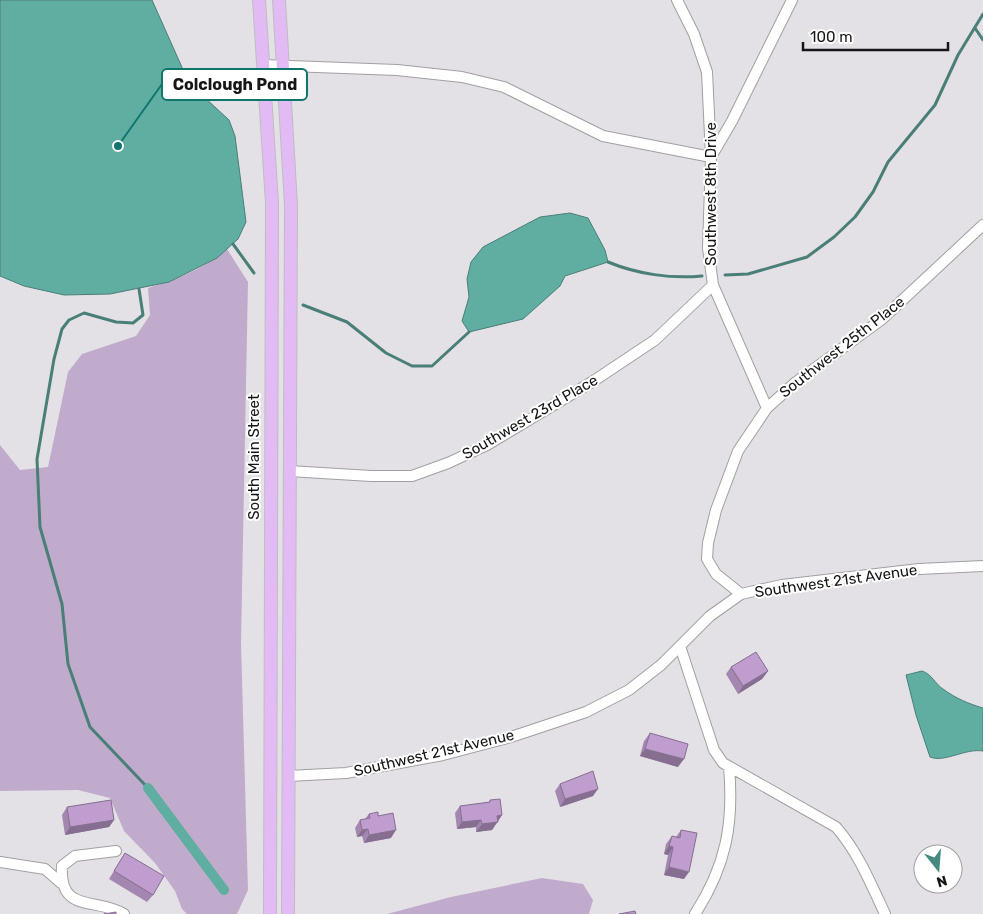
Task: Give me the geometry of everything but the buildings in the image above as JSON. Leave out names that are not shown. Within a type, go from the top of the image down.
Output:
[{"type":"main road","name":"South Main Street","points":[[259,0],[272,204],[270,914]]},
{"type":"main road","points":[[279,0],[291,205],[288,914]]},
{"type":"main road","points":[[270,470],[289,471]]},
{"type":"main road","points":[[270,774],[288,776]]},
{"type":"street","name":"Southwest 8th Drive","points":[[677,0],[694,34],[707,72],[711,157],[708,248],[713,286],[767,408]]},
{"type":"street","points":[[263,65],[397,70],[462,77],[504,87],[602,136],[711,157],[732,122],[792,0]]},
{"type":"street","name":"Southwest 25th Place","points":[[767,408],[796,382],[882,320],[983,225]]},
{"type":"street","name":"Southwest 23rd Place","points":[[289,471],[371,476],[412,476],[448,463],[487,445],[592,382],[648,345],[713,286]]},
{"type":"street","points":[[741,594],[716,574],[707,559],[708,543],[716,510],[738,451],[767,408]]},
{"type":"street","name":"Southwest 21st Avenue","points":[[288,776],[346,773],[442,754],[511,737],[586,712],[629,690],[661,665],[710,616],[741,594],[782,585],[919,569],[983,566]]},
{"type":"street","points":[[680,646],[714,750],[729,767],[751,777],[836,827],[847,840],[871,882],[885,914]]},
{"type":"street","points":[[695,914],[712,885],[724,853],[732,805],[729,767]]},
{"type":"street","points":[[61,883],[62,866],[76,856],[116,851]]},
{"type":"street","points":[[0,862],[45,869],[61,883],[69,894],[81,903],[102,906],[124,914]]},
{"type":"shaded area","points":[[0,0],[152,0],[189,83],[229,120],[235,136],[246,222],[238,239],[217,258],[169,282],[110,294],[64,295],[24,286],[0,276]]},
{"type":"shaded area","points":[[570,213],[588,218],[605,250],[608,262],[565,276],[560,286],[523,319],[469,332],[462,321],[469,297],[467,279],[471,262],[483,247],[540,217]]},
{"type":"shaded area","points":[[227,249],[248,282],[241,642],[248,890],[237,914],[187,914],[182,909],[175,891],[155,863],[124,831],[110,798],[78,790],[0,791],[0,445],[20,470],[48,467],[68,372],[82,354],[136,336],[150,315],[148,288],[190,273],[210,262]]},
{"type":"shaded area","points":[[922,671],[952,695],[967,703],[983,708],[983,751],[942,758],[930,757],[916,715],[906,675]]},
{"type":"shaded area","points":[[542,878],[583,884],[593,900],[589,914],[387,914],[451,897]]},
{"type":"waterway","points":[[725,275],[748,274],[807,257],[834,237],[855,217],[873,192],[888,162],[935,105],[958,55],[983,14]]},
{"type":"waterway","points":[[975,28],[983,40]]},
{"type":"waterway","points":[[233,244],[254,273]]},
{"type":"waterway","points":[[608,262],[654,275],[702,276]]},
{"type":"waterway","points":[[139,289],[143,315],[133,323],[116,322],[84,313],[69,320],[62,329],[54,359],[37,459],[40,527],[62,604],[68,664],[90,727],[148,788]]},
{"type":"waterway","points":[[303,305],[347,322],[386,353],[412,366],[432,366],[469,332]]},
{"type":"waterway","points":[[148,788],[224,890]]},
{"type":"place","name":"Colclough Pond","points":[[118,146]]}]
